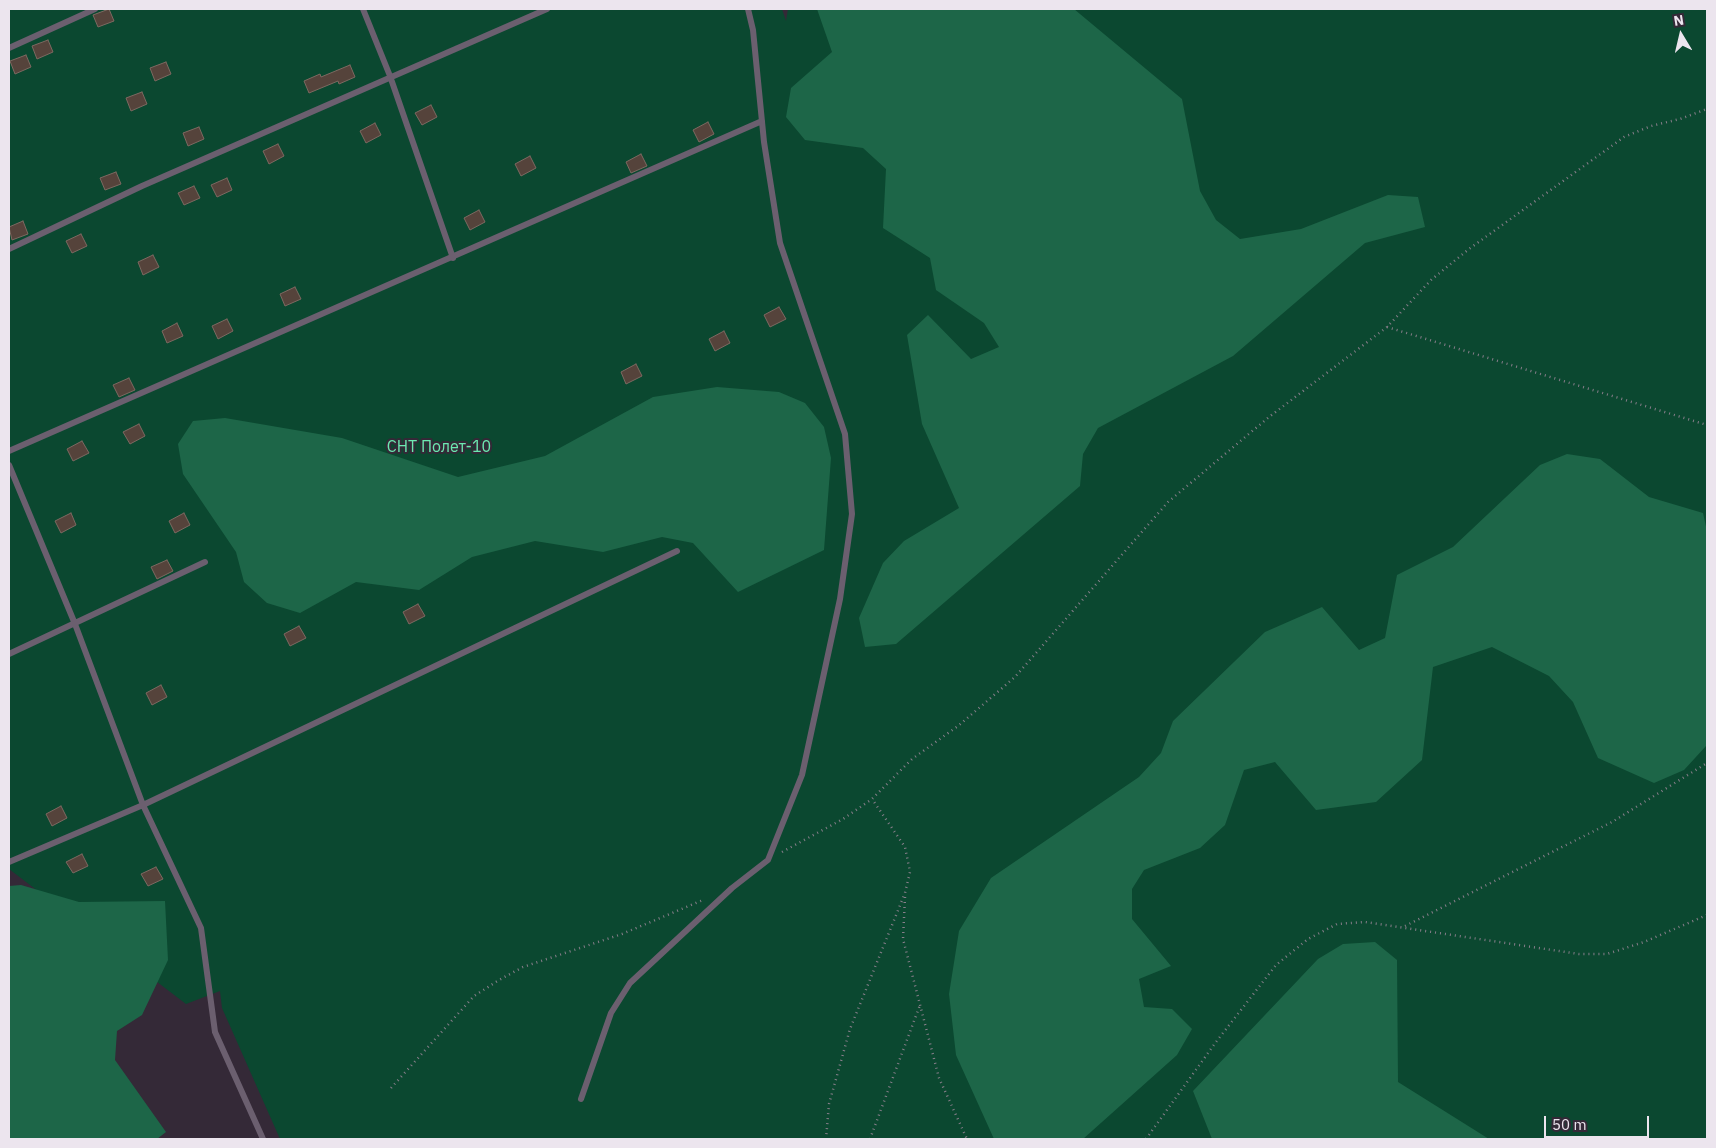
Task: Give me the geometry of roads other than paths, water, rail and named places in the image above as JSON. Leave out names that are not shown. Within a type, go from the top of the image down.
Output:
[{"type":"lane","points":[[9,48],[95,9]]},
{"type":"lane","points":[[363,9],[390,76],[453,258]]},
{"type":"lane","points":[[9,249],[142,186],[547,9]]},
{"type":"lane","points":[[581,1099],[610,1013],[630,984],[732,888],[768,860],[802,775],[840,599],[852,514],[845,434],[780,243],[762,121],[753,30],[748,9]]},
{"type":"lane","points":[[9,450],[453,258],[762,121]]},
{"type":"lane","points":[[9,465],[75,624],[143,805],[201,928],[215,1032],[263,1139]]},
{"type":"lane","points":[[9,862],[143,805],[677,551]]},
{"type":"lane","points":[[9,654],[205,562]]},
{"type":"park label","name":"СНТ Полет-10","points":[[439,447]]}]
